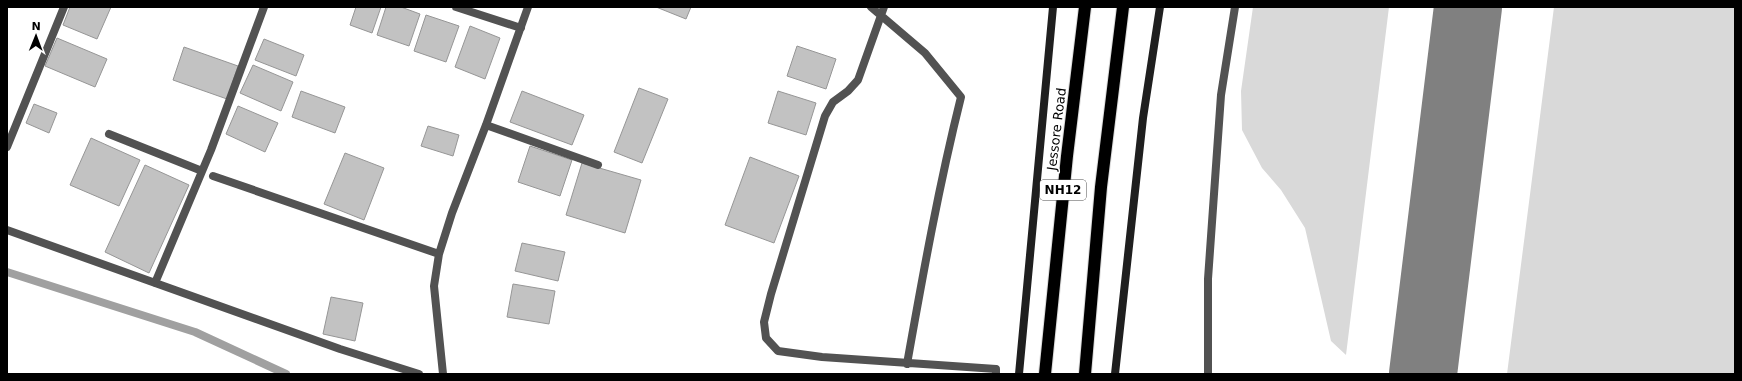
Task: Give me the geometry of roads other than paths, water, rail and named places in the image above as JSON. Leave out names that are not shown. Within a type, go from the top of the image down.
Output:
[{"type":"highway","name":"Jessore Road","points":[[1045,374],[1067,156],[1085,7]]},
{"type":"highway","name":"NH12","points":[[1085,374],[1101,187],[1123,7]]},
{"type":"street","points":[[7,147],[64,7]]},
{"type":"street","points":[[155,283],[202,171],[264,7]]},
{"type":"street","points":[[456,7],[521,28]]},
{"type":"street","points":[[443,374],[434,286],[438,254],[528,7]]},
{"type":"street","points":[[871,7],[925,53],[961,97],[946,158],[928,244],[907,364]]},
{"type":"street","points":[[884,7],[858,80],[848,92],[833,102],[825,116],[771,294],[764,322],[766,338],[778,351],[822,357],[996,369],[996,374]]},
{"type":"street","points":[[1019,374],[1053,7]]},
{"type":"street","points":[[1115,374],[1143,118],[1160,7]]},
{"type":"street","points":[[1208,374],[1208,279],[1220,102],[1235,7]]},
{"type":"street","points":[[486,125],[598,165]]},
{"type":"street","points":[[109,134],[202,171]]},
{"type":"street","points":[[213,176],[438,254]]},
{"type":"street","points":[[7,230],[340,349],[419,374]]},
{"type":"waterway","points":[[7,272],[195,332],[286,374]]}]
